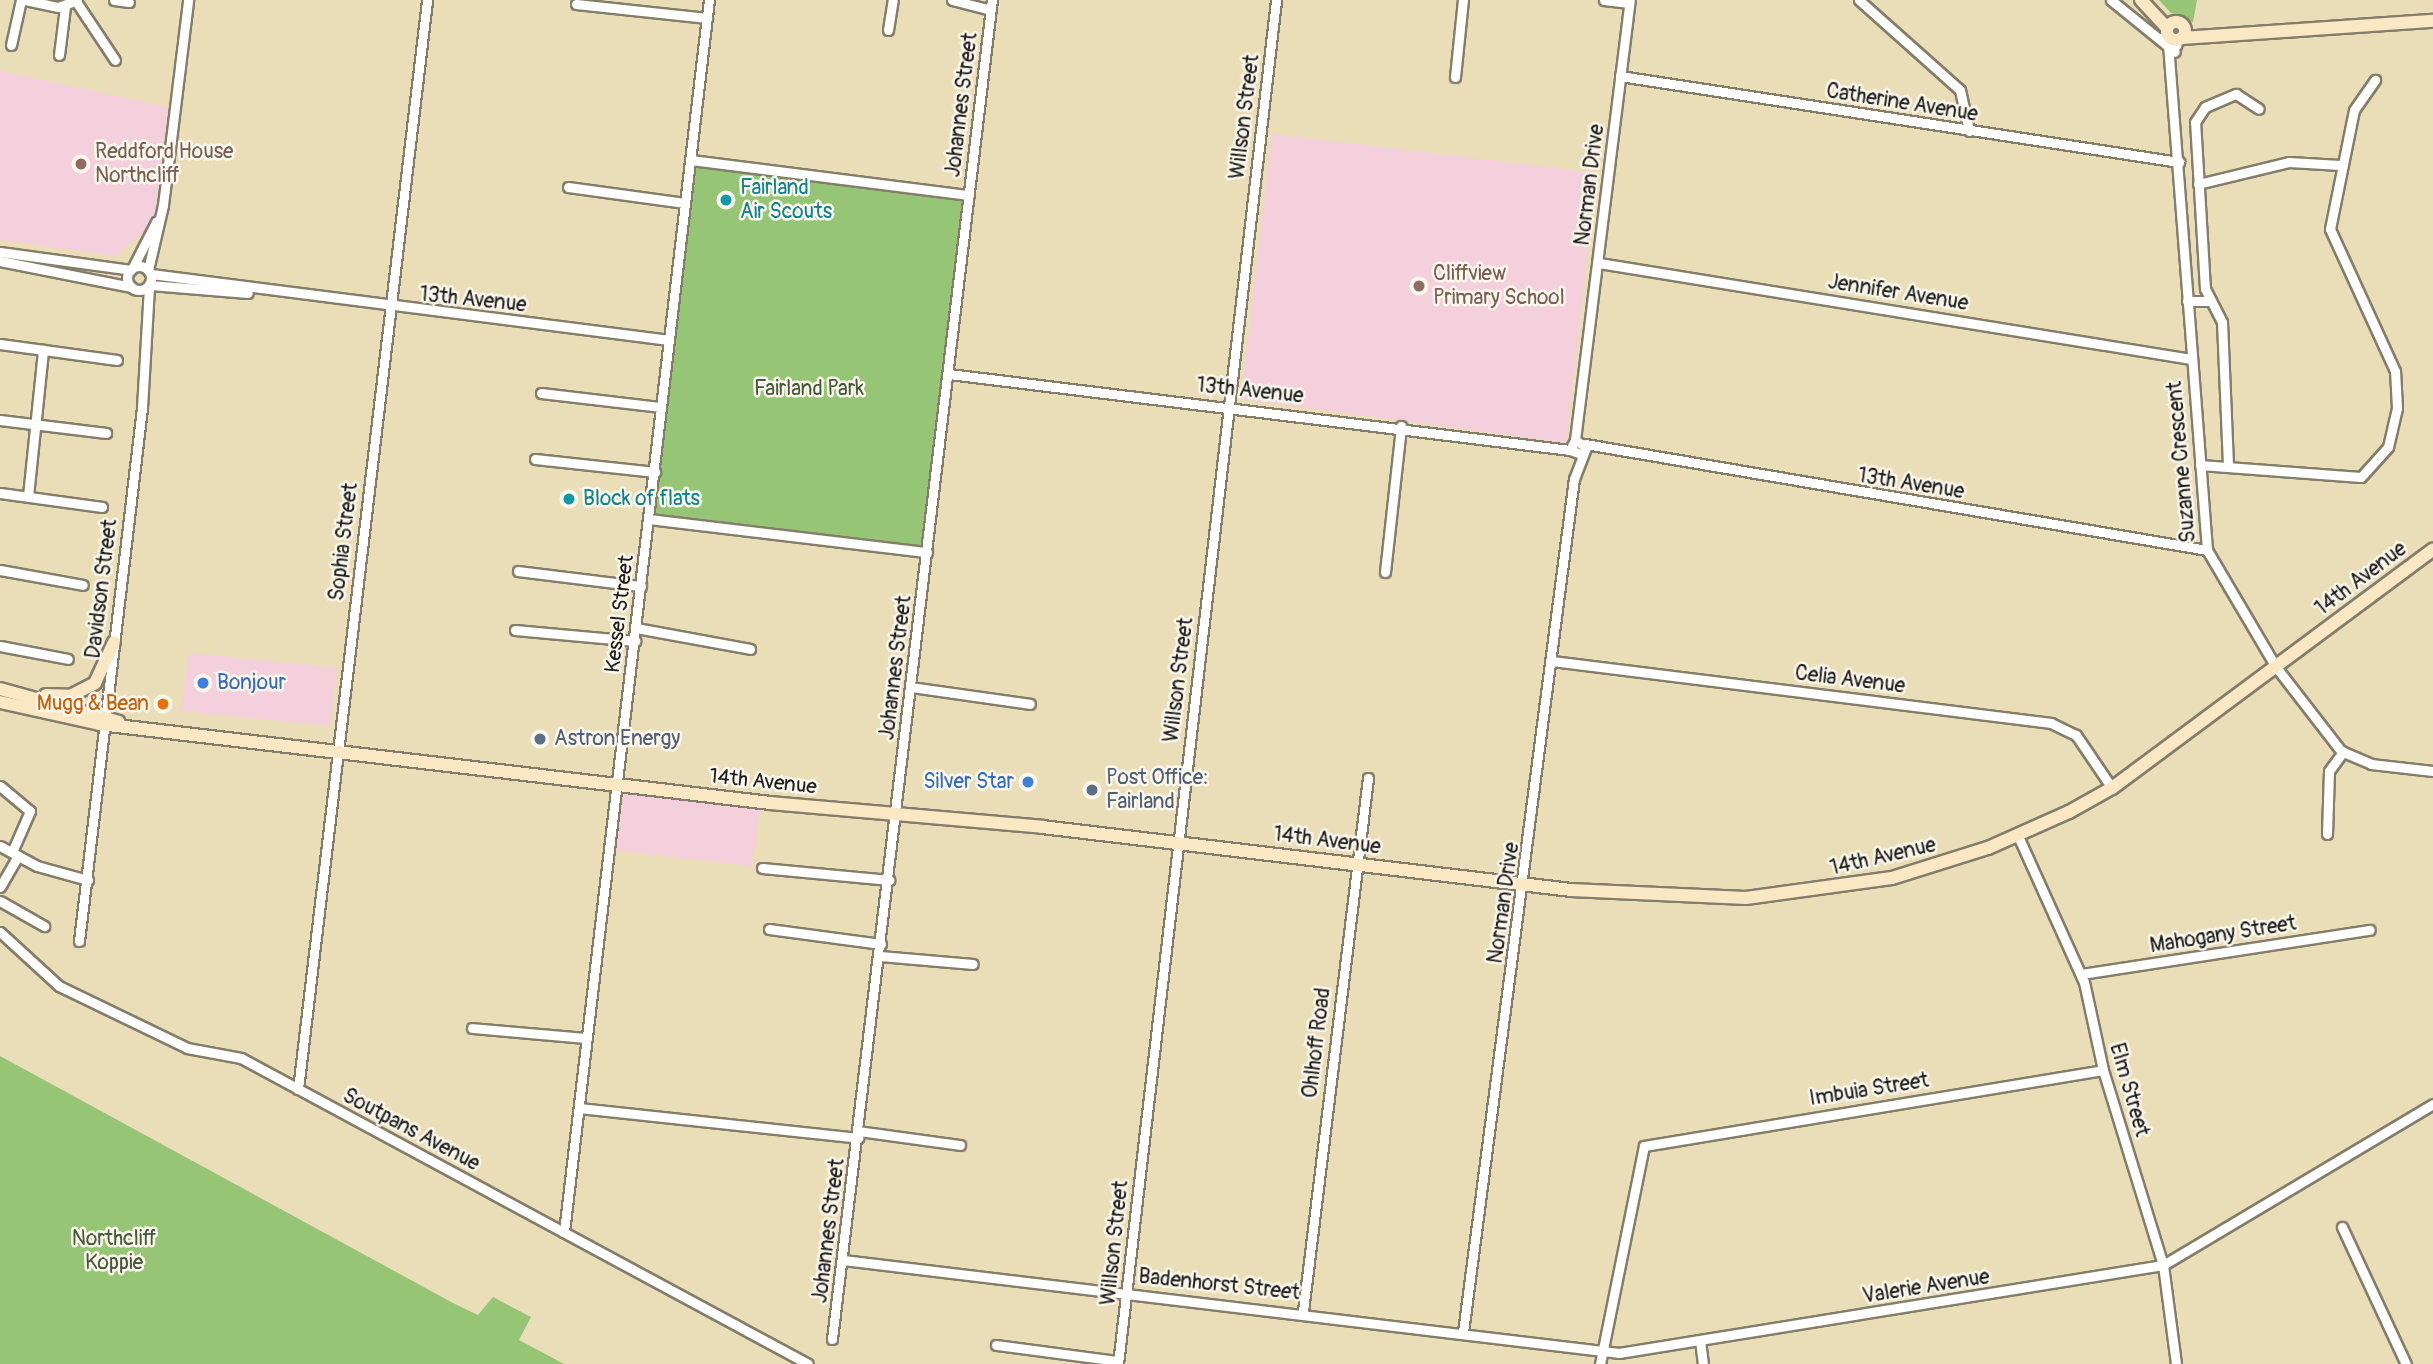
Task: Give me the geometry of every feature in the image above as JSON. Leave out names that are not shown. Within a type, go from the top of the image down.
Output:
[{"type":"main road","points":[[2143,1],[2173,37],[2433,21]]},
{"type":"main road","name":"14th Avenue","points":[[0,689],[122,724],[616,784],[1673,898],[1788,895],[1892,878],[2018,835],[2112,788],[2433,550]]},
{"type":"main road","points":[[17,694],[78,693],[95,683],[114,642]]},
{"type":"main road","name":"14th Avenue","points":[[0,702],[101,718]]},
{"type":"street","points":[[11,45],[23,0],[65,7],[76,0],[115,60]]},
{"type":"street","points":[[114,0],[129,2]]},
{"type":"street","name":"Davidson Street","points":[[79,941],[88,880],[101,718],[114,642],[148,325],[149,279],[163,205],[188,0]]},
{"type":"street","name":"Sophia Street","points":[[298,1089],[388,309],[427,0]]},
{"type":"street","name":"Kessel Street","points":[[564,1232],[709,0]]},
{"type":"street","points":[[888,30],[893,0]]},
{"type":"street","points":[[952,0],[992,5]]},
{"type":"street","name":"Willson Street","points":[[1118,1363],[1128,1293],[1176,843],[1276,0]]},
{"type":"street","points":[[1455,77],[1463,0]]},
{"type":"street","points":[[1604,0],[1629,1]]},
{"type":"street","points":[[1858,0],[1960,90],[1969,131]]},
{"type":"street","points":[[2111,0],[2139,24],[2173,37]]},
{"type":"street","name":"Norman Drive","points":[[1463,1332],[1525,883],[1629,1]]},
{"type":"street","points":[[576,4],[707,18]]},
{"type":"street","name":"Johannes Street","points":[[832,1339],[992,5]]},
{"type":"street","points":[[60,55],[65,7]]},
{"type":"street","name":"Suzanne Crescent","points":[[2173,37],[2171,77],[2207,550],[2276,667],[2343,752]]},
{"type":"street","name":"Catherine Avenue","points":[[1620,76],[2179,162]]},
{"type":"street","points":[[2200,465],[2361,477],[2388,447],[2398,383],[2333,242],[2340,164],[2354,110],[2375,80]]},
{"type":"street","points":[[2228,465],[2222,320],[2211,302],[2198,184],[2198,114],[2239,94],[2259,108]]},
{"type":"street","points":[[691,160],[969,195]]},
{"type":"street","points":[[2198,184],[2289,162],[2340,164]]},
{"type":"street","points":[[568,187],[685,203]]},
{"type":"street","name":"Davidson Street","points":[[132,269],[163,205]]},
{"type":"street","points":[[0,252],[132,269],[149,279]]},
{"type":"street","points":[[0,261],[132,288],[149,279]]},
{"type":"street","name":"Jennifer Avenue","points":[[1599,263],[2191,359]]},
{"type":"street","points":[[132,269],[132,288]]},
{"type":"street","name":"13th Avenue","points":[[149,279],[669,340]]},
{"type":"street","name":"Davidson Street","points":[[132,288],[148,325]]},
{"type":"street","points":[[2188,301],[2211,302]]},
{"type":"street","points":[[0,344],[117,360]]},
{"type":"street","points":[[28,496],[43,350]]},
{"type":"street","name":"13th Avenue","points":[[948,374],[1578,447],[2207,550]]},
{"type":"street","points":[[541,393],[662,407]]},
{"type":"street","points":[[0,420],[106,433]]},
{"type":"street","points":[[1385,572],[1401,426]]},
{"type":"street","points":[[535,459],[654,472]]},
{"type":"street","points":[[0,493],[102,507]]},
{"type":"street","points":[[649,519],[928,552]]},
{"type":"street","points":[[0,570],[83,585]]},
{"type":"street","points":[[518,571],[641,586]]},
{"type":"street","points":[[636,628],[750,649]]},
{"type":"street","points":[[515,630],[635,641]]},
{"type":"street","points":[[0,646],[68,659]]},
{"type":"street","name":"Celia Avenue","points":[[1552,661],[2051,723],[2076,735],[2112,788]]},
{"type":"street","points":[[911,687],[1031,704]]},
{"type":"street","points":[[2327,834],[2329,771],[2343,752],[2371,764],[2433,771]]},
{"type":"street","name":"Ohlhoff Road","points":[[1303,1311],[1368,778]]},
{"type":"street","points":[[0,786],[30,811],[0,887]]},
{"type":"street","name":"Elm Street","points":[[2018,835],[2081,974],[2103,1070],[2163,1265],[2176,1364]]},
{"type":"street","points":[[0,846],[88,880]]},
{"type":"street","points":[[762,868],[889,880]]},
{"type":"street","points":[[0,901],[44,926]]},
{"type":"street","points":[[769,929],[881,944]]},
{"type":"street","name":"Mahogany Street","points":[[2081,974],[2370,930]]},
{"type":"street","name":"Soutpans Avenue","points":[[0,932],[50,980],[85,999],[187,1048],[241,1058],[808,1364]]},
{"type":"street","points":[[880,956],[973,964]]},
{"type":"street","points":[[472,1028],[587,1038]]},
{"type":"street","name":"Imbuia Street","points":[[1602,1353],[1642,1147],[2103,1070]]},
{"type":"street","name":"Valerie Avenue","points":[[1383,1322],[1602,1353],[2163,1265],[2433,1104]]},
{"type":"street","points":[[579,1108],[960,1144]]},
{"type":"street","points":[[2342,1227],[2406,1364]]},
{"type":"street","name":"Badenhorst Street","points":[[843,1260],[1383,1322]]},
{"type":"street","points":[[1700,1339],[1703,1364]]},
{"type":"street","points":[[996,1345],[1118,1363]]},
{"type":"street","points":[[1601,1364],[1602,1353]]},
{"type":"shaded area","name":"Reddford House Northcliff","points":[[0,71],[168,107],[155,221],[116,256],[0,240]]},
{"type":"shaded area","name":"Cliffview Primary School","points":[[1272,134],[1597,173],[1566,443],[1241,399]]},
{"type":"shaded area","points":[[189,653],[337,668],[330,726],[181,711]]},
{"type":"shaded area","points":[[619,788],[761,803],[752,866],[612,850]]},
{"type":"green space","points":[[2159,0],[2197,0],[2193,22],[2171,13]]},
{"type":"green space","name":"Fairland Park","points":[[697,162],[970,199],[928,549],[654,518]]},
{"type":"green space","name":"Northcliff Koppie","points":[[0,1056],[453,1303],[478,1315],[493,1297],[531,1317],[519,1340],[564,1364],[0,1364]]},
{"type":"place","name":"Reddford House Northcliff","points":[[81,164]]},
{"type":"place","name":"Fairland Air Scouts","points":[[726,200]]},
{"type":"place","name":"Cliffview Primary School","points":[[1419,286]]},
{"type":"place","name":"Block of flats","points":[[569,499]]},
{"type":"place","name":"Bonjour","points":[[203,683]]},
{"type":"place","name":"Mugg & Bean","points":[[163,704]]},
{"type":"place","name":"Astron Energy","points":[[540,739]]},
{"type":"place","name":"Silver Star","points":[[1028,782]]},
{"type":"place","name":"Post Office: Fairland","points":[[1092,790]]}]
